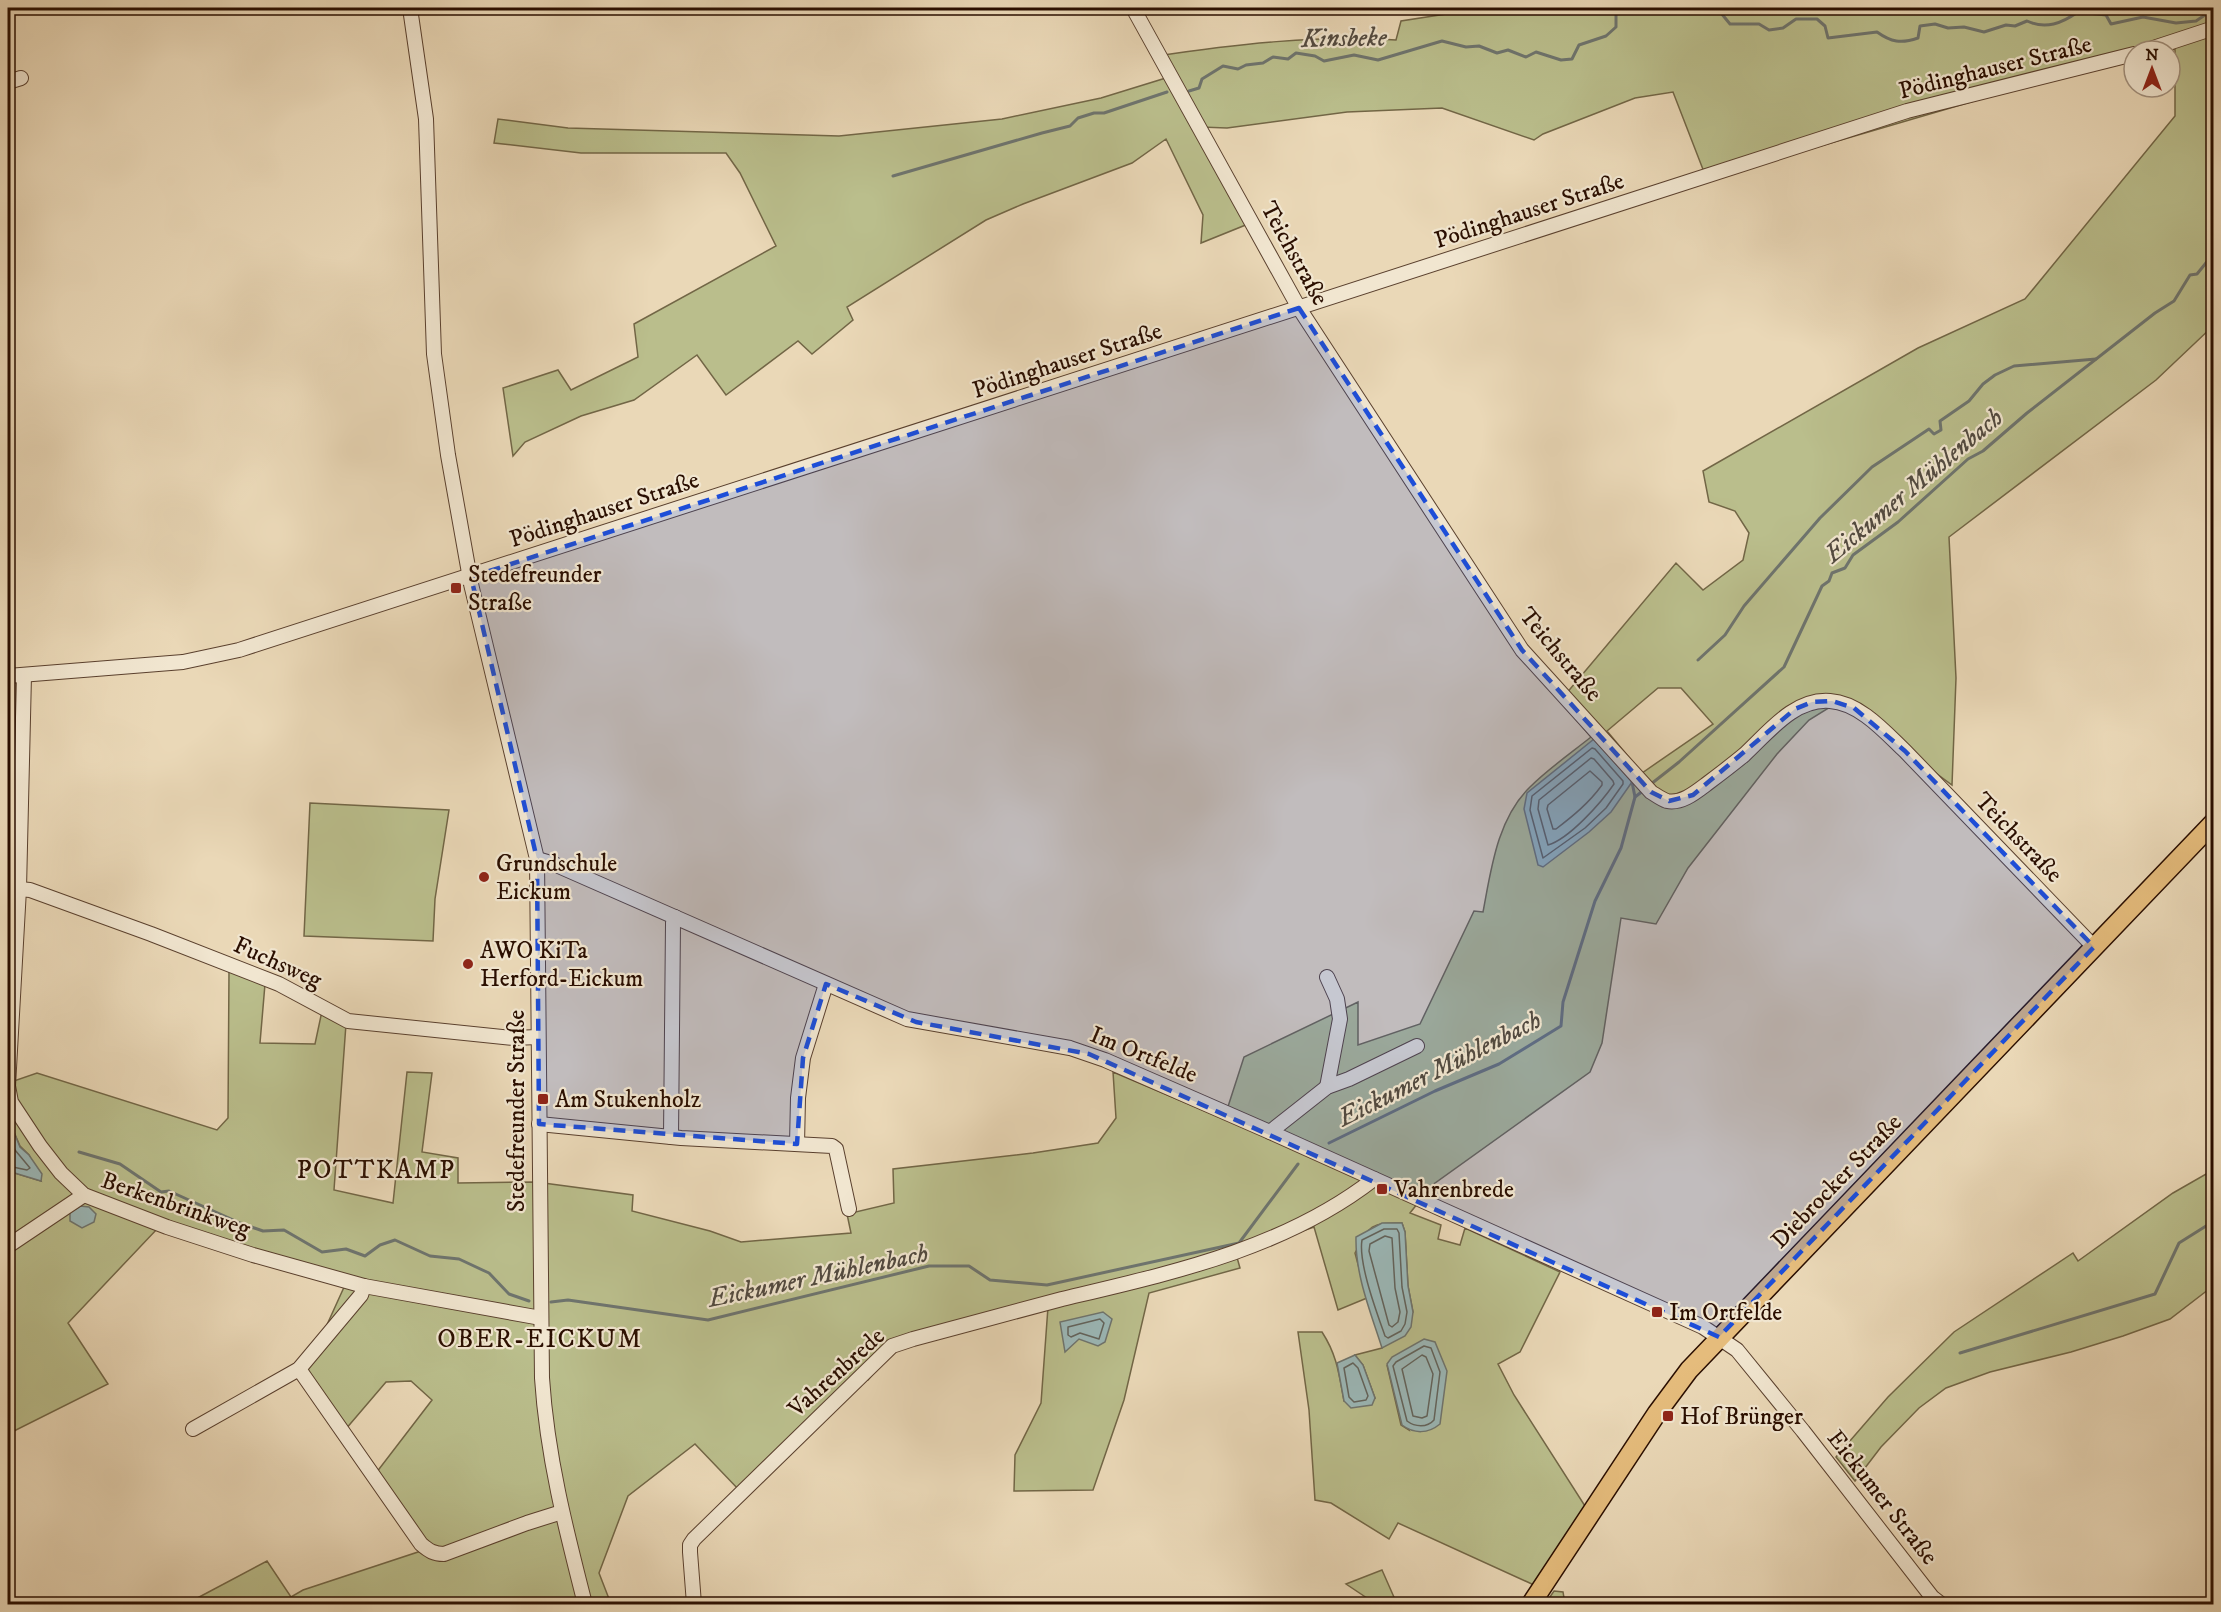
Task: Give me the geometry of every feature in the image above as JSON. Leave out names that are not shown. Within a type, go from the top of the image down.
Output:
[{"type":"main road","name":"Diebrocker Straße","points":[[1531,1605],[1662,1406],[1689,1370],[2214,822]]},
{"type":"street","name":"Stedefreunder Straße","points":[[410,8],[426,119],[434,354],[448,455],[484,643],[537,859],[541,1318],[545,1416],[562,1512],[585,1605]]},
{"type":"street","name":"Teichstraße","points":[[1133,8],[1299,308],[1522,650],[1654,794],[1669,801],[1693,795],[1730,767],[1795,710],[1812,702],[1832,700],[1854,708],[1905,751],[2094,947]]},
{"type":"street","points":[[2181,39],[2214,28]]},
{"type":"street","name":"Pödinghauser Straße","points":[[8,676],[167,664],[221,655],[471,577],[1907,111],[2122,57]]},
{"type":"street","name":"Berkenbrinkweg","points":[[24,675],[13,889],[8,1086],[11,1102],[40,1146],[84,1195],[167,1227],[364,1286],[541,1318]]},
{"type":"street","name":"Im Ortfelde","points":[[537,859],[554,864],[675,916],[915,1022],[1042,1043],[1089,1054],[1270,1132],[1703,1327],[1719,1337]]},
{"type":"street","name":"Fuchsweg","points":[[13,889],[30,890],[268,980],[303,996],[348,1022],[513,1038],[538,1037]]},
{"type":"street","points":[[671,1137],[673,923],[675,916]]},
{"type":"street","points":[[1327,977],[1337,999],[1340,1020],[1327,1087]]},
{"type":"street","points":[[797,1144],[802,1058],[826,984]]},
{"type":"street","points":[[1270,1132],[1327,1087],[1417,1046]]},
{"type":"street","points":[[539,1124],[671,1137],[832,1146],[836,1149],[849,1209]]},
{"type":"street","name":"Vahrenbrede","points":[[694,1605],[690,1552],[690,1545],[694,1539],[892,1346],[1212,1260],[1308,1223],[1354,1195],[1374,1179]]},
{"type":"street","points":[[8,1246],[84,1195]]},
{"type":"street","points":[[193,1429],[299,1369],[361,1295],[364,1286]]},
{"type":"street","name":"Eickumer Straße","points":[[1719,1337],[1737,1350],[1932,1597],[1941,1605]]},
{"type":"street","points":[[299,1369],[421,1545],[428,1550],[436,1554],[444,1554],[562,1512]]},
{"type":"highlighted area","points":[[1299,308],[1522,650],[1651,792],[1669,801],[1693,795],[1795,709],[1812,702],[1832,701],[1854,708],[1905,751],[2094,947],[1719,1337],[1089,1054],[916,1022],[826,984],[803,1058],[797,1144],[539,1124],[537,859],[471,577]]},
{"type":"green space","points":[[1485,8],[2213,8],[2213,326],[2156,380],[1949,537],[1956,678],[1952,785],[1853,712],[1830,707],[1809,720],[1777,754],[1688,868],[1656,924],[1621,918],[1602,1043],[1590,1072],[1428,1188],[1421,1190],[1425,1194],[1410,1213],[1441,1225],[1438,1239],[1460,1245],[1465,1228],[1560,1272],[1520,1352],[1498,1364],[1514,1395],[1585,1506],[1534,1585],[1398,1523],[1389,1539],[1331,1503],[1315,1500],[1309,1410],[1298,1332],[1322,1332],[1334,1357],[1344,1401],[1375,1398],[1363,1365],[1355,1355],[1382,1348],[1413,1312],[1408,1286],[1405,1232],[1402,1223],[1383,1223],[1368,1231],[1355,1253],[1367,1298],[1338,1310],[1314,1227],[1236,1254],[1240,1268],[1149,1293],[1124,1400],[1093,1490],[1014,1491],[1015,1455],[1041,1403],[1048,1307],[979,1325],[893,1352],[868,1380],[860,1379],[740,1491],[695,1444],[628,1496],[599,1573],[611,1604],[186,1604],[267,1561],[291,1597],[303,1590],[427,1549],[376,1473],[432,1400],[411,1381],[386,1382],[345,1430],[306,1371],[345,1285],[157,1229],[68,1323],[108,1384],[8,1434],[8,1171],[41,1181],[29,1155],[20,1146],[8,1124],[8,1083],[37,1073],[217,1130],[228,1118],[229,971],[265,984],[260,1043],[315,1044],[322,1011],[346,1024],[334,1190],[393,1203],[407,1072],[432,1073],[422,1152],[458,1158],[458,1183],[536,1182],[633,1195],[632,1211],[710,1231],[741,1242],[851,1233],[847,1214],[894,1203],[893,1169],[1098,1143],[1116,1118],[1113,1072],[1224,1119],[1244,1057],[1358,1002],[1358,1045],[1420,1024],[1474,911],[1483,912],[1497,846],[1510,814],[1537,780],[1591,737],[1560,701],[1676,563],[1703,590],[1743,560],[1749,533],[1735,511],[1709,502],[1703,471],[1918,348],[2025,299],[2175,116],[2175,99],[2182,99],[2182,39],[2122,39],[2122,64],[1998,94],[1739,170],[1704,172],[1673,92],[1635,98],[1543,134],[1534,140],[1442,108],[1347,112],[1227,128],[1201,127],[1253,222],[1201,243],[1203,215],[1166,139],[1132,163],[986,220],[847,307],[853,320],[812,354],[798,341],[726,395],[697,355],[634,400],[581,416],[525,442],[513,456],[503,388],[558,370],[571,390],[638,357],[634,324],[776,246],[740,173],[726,153],[581,153],[494,143],[498,119],[568,128],[839,136],[1002,119],[1101,98],[1169,77],[1157,56],[1306,40],[1396,40],[1401,21]],"holes":[[[1658,688],[1681,688],[1713,724],[1642,773],[1607,731]],[[1387,1365],[1409,1430],[1401,1425]]]},
{"type":"green space","points":[[310,803],[449,810],[435,899],[433,941],[304,936]]},
{"type":"green space","points":[[2213,1170],[2213,1286],[2170,1319],[2123,1336],[2071,1352],[1990,1372],[1946,1388],[1919,1408],[1881,1447],[1855,1481],[1836,1457],[1888,1397],[1954,1332],[2073,1253],[2078,1261],[2173,1193]]},
{"type":"green space","points":[[1382,1570],[1397,1604],[1376,1604],[1346,1584]]},
{"type":"green space","points":[[1554,1591],[1563,1592],[1565,1604],[1545,1604]]},
{"type":"water","points":[[1594,739],[1632,782],[1611,812],[1589,832],[1543,867],[1538,865],[1524,809],[1527,793]]},
{"type":"water","points":[[8,1124],[20,1147],[29,1155],[42,1174],[41,1181],[8,1171]]},
{"type":"water","points":[[80,1206],[89,1207],[96,1214],[94,1222],[82,1228],[70,1221],[70,1212]]},
{"type":"water","points":[[1382,1223],[1402,1223],[1405,1232],[1408,1286],[1413,1312],[1411,1327],[1405,1336],[1382,1348],[1361,1280],[1356,1237]]},
{"type":"water","points":[[1103,1312],[1112,1319],[1105,1342],[1098,1346],[1079,1339],[1065,1352],[1060,1322]]},
{"type":"water","points":[[1424,1339],[1435,1342],[1447,1371],[1440,1424],[1431,1430],[1421,1432],[1402,1425],[1387,1364],[1392,1357]]},
{"type":"water","points":[[1355,1355],[1363,1365],[1375,1398],[1372,1405],[1351,1408],[1344,1401],[1337,1363]]},
{"type":"waterway","name":"Kinsbeke","points":[[1189,91],[1199,88],[1202,79],[1223,66],[1238,69],[1246,65],[1263,63],[1273,57],[1288,59],[1296,53],[1315,56],[1324,61],[1354,55],[1378,60],[1442,41],[1466,47],[1479,46],[1497,53],[1508,50],[1526,57],[1536,52],[1561,60],[1572,59],[1579,45],[1606,36],[1616,27],[1616,13],[1623,8]]},
{"type":"waterway","name":"Kinsbeke","points":[[1647,8],[1657,10],[1665,8]]},
{"type":"waterway","name":"Kinsbeke","points":[[1710,8],[1721,13],[1730,24],[1759,24],[1769,30],[1783,28],[1796,19],[1817,19],[1825,26],[1828,38],[1877,32],[1892,40],[1901,41],[1918,38],[1920,26],[1935,24],[1948,28],[1964,27],[1984,32],[2006,25],[2015,26],[2027,21],[2041,25],[2054,24],[2078,12],[2106,15],[2111,24],[2143,17],[2176,23],[2196,21],[2214,9]]},
{"type":"waterway","name":"Kinsbeke","points":[[893,176],[1070,126],[1078,118],[1094,113],[1104,113],[1167,92]]},
{"type":"waterway","name":"Eickumer Mühlenbach","points":[[1651,784],[1679,762],[1784,667],[1822,586],[1829,581],[1832,573],[1845,568],[1853,555],[1898,522],[1968,459],[1983,451],[2027,413],[2155,313],[2174,301],[2190,275],[2197,274],[2214,253]]},
{"type":"waterway","points":[[1698,660],[1725,635],[1744,606],[1820,518],[1872,467],[1929,429],[1934,434],[1941,430],[1940,421],[1969,401],[1983,384],[1995,375],[2014,366],[2096,359]]},
{"type":"waterway","points":[[1632,782],[1635,797]]},
{"type":"waterway","name":"Eickumer Mühlenbach","points":[[1329,1143],[1435,1091],[1499,1064],[1561,1026],[1563,1002],[1595,901],[1621,848],[1635,797],[1644,790]]},
{"type":"waterway","name":"Eickumer Mühlenbach","points":[[79,1152],[120,1164],[161,1192],[169,1191],[240,1223],[263,1231],[284,1230],[322,1252],[346,1249],[365,1256],[380,1245],[395,1240],[430,1256],[459,1259],[489,1273],[509,1294],[529,1301]]},
{"type":"waterway","name":"Eickumer Mühlenbach","points":[[551,1302],[568,1300],[708,1320],[929,1266],[969,1266],[990,1280],[1047,1285],[1239,1243],[1298,1164]]},
{"type":"waterway","points":[[1960,1353],[2155,1294],[2179,1243],[2214,1221]]},
{"type":"place","name":"Stedefreunder Straße","points":[[456,588]]},
{"type":"place","name":"Grundschule Eickum","points":[[484,877]]},
{"type":"place","name":"AWO KiTa Herford-Eickum","points":[[468,964]]},
{"type":"place","name":"Am Stukenholz","points":[[543,1099]]},
{"type":"place","name":"Vahrenbrede","points":[[1382,1189]]},
{"type":"place","name":"Im Ortfelde","points":[[1657,1312]]},
{"type":"place","name":"Hof Brünger","points":[[1668,1416]]},
{"type":"district","name":"POTTKAMP","points":[[376,1169]]},
{"type":"district","name":"OBER-EICKUM","points":[[540,1338]]}]
